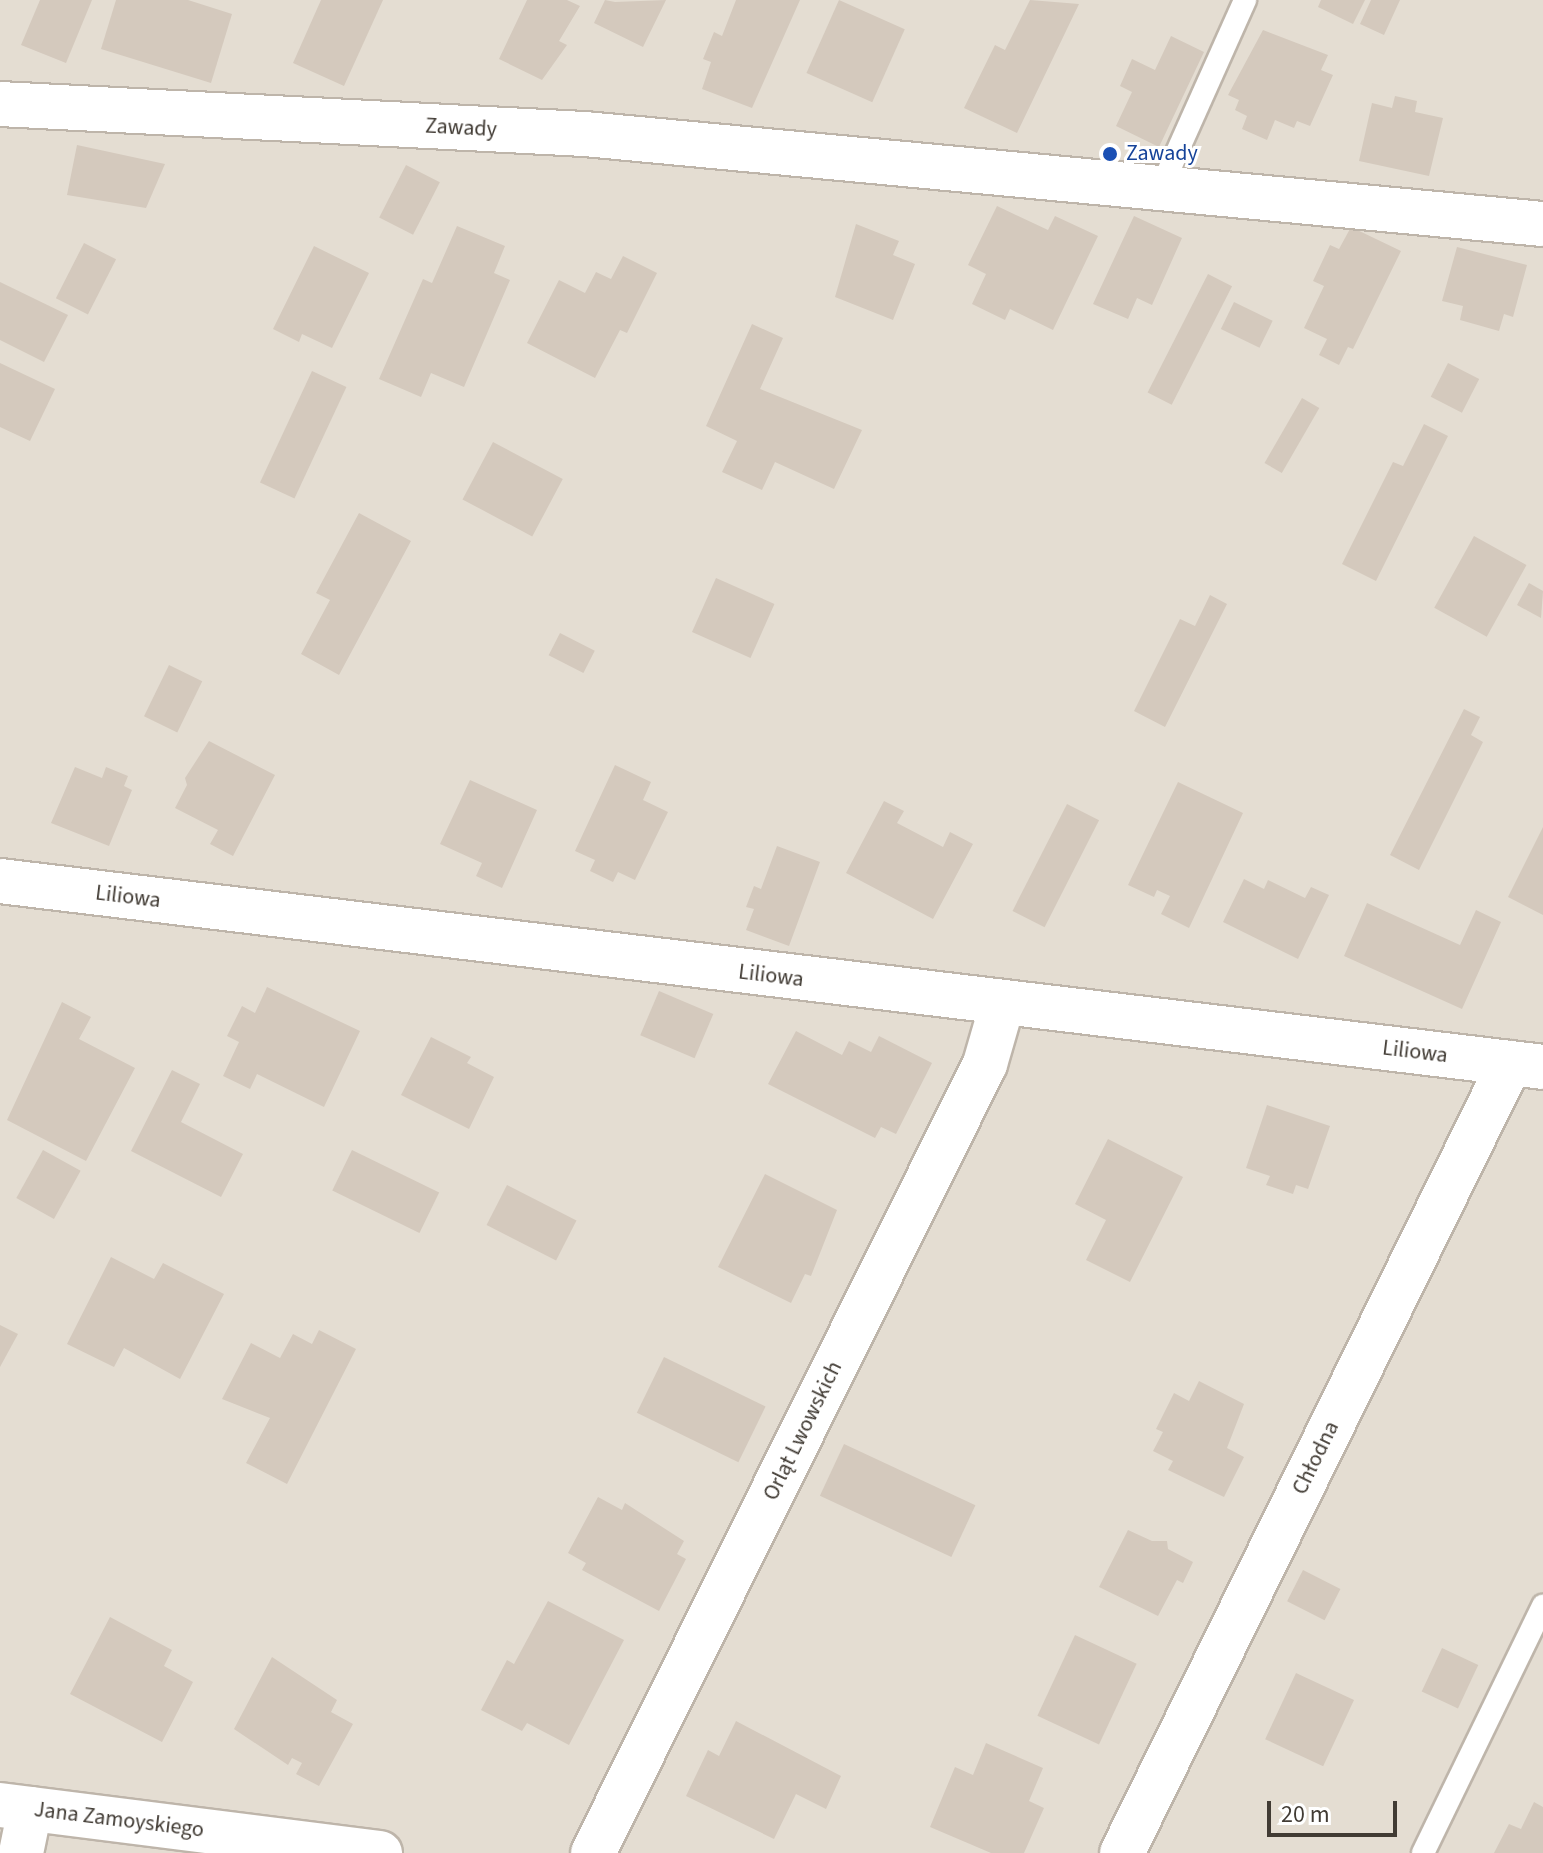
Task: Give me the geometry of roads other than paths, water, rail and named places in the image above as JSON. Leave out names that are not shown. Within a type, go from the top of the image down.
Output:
[{"type":"street","name":"Zawady","points":[[0,104],[585,134],[1543,224]]},
{"type":"street","name":"Liliowa","points":[[0,881],[1002,1005],[1526,1065]]},
{"type":"street","name":"Orląt Lwowskich","points":[[593,1853],[985,1064],[1002,1005]]},
{"type":"street","name":"Chłodna","points":[[1122,1853],[1526,1065]]},
{"type":"street","points":[[15,1807],[21,1853]]},
{"type":"street","name":"Jana Zamoyskiego","points":[[15,1807],[380,1853]]},
{"type":"lane","points":[[1161,188],[1245,0]]},
{"type":"lane","points":[[1423,1853],[1543,1606]]},
{"type":"place","name":"Zawady","points":[[1110,154]]}]
